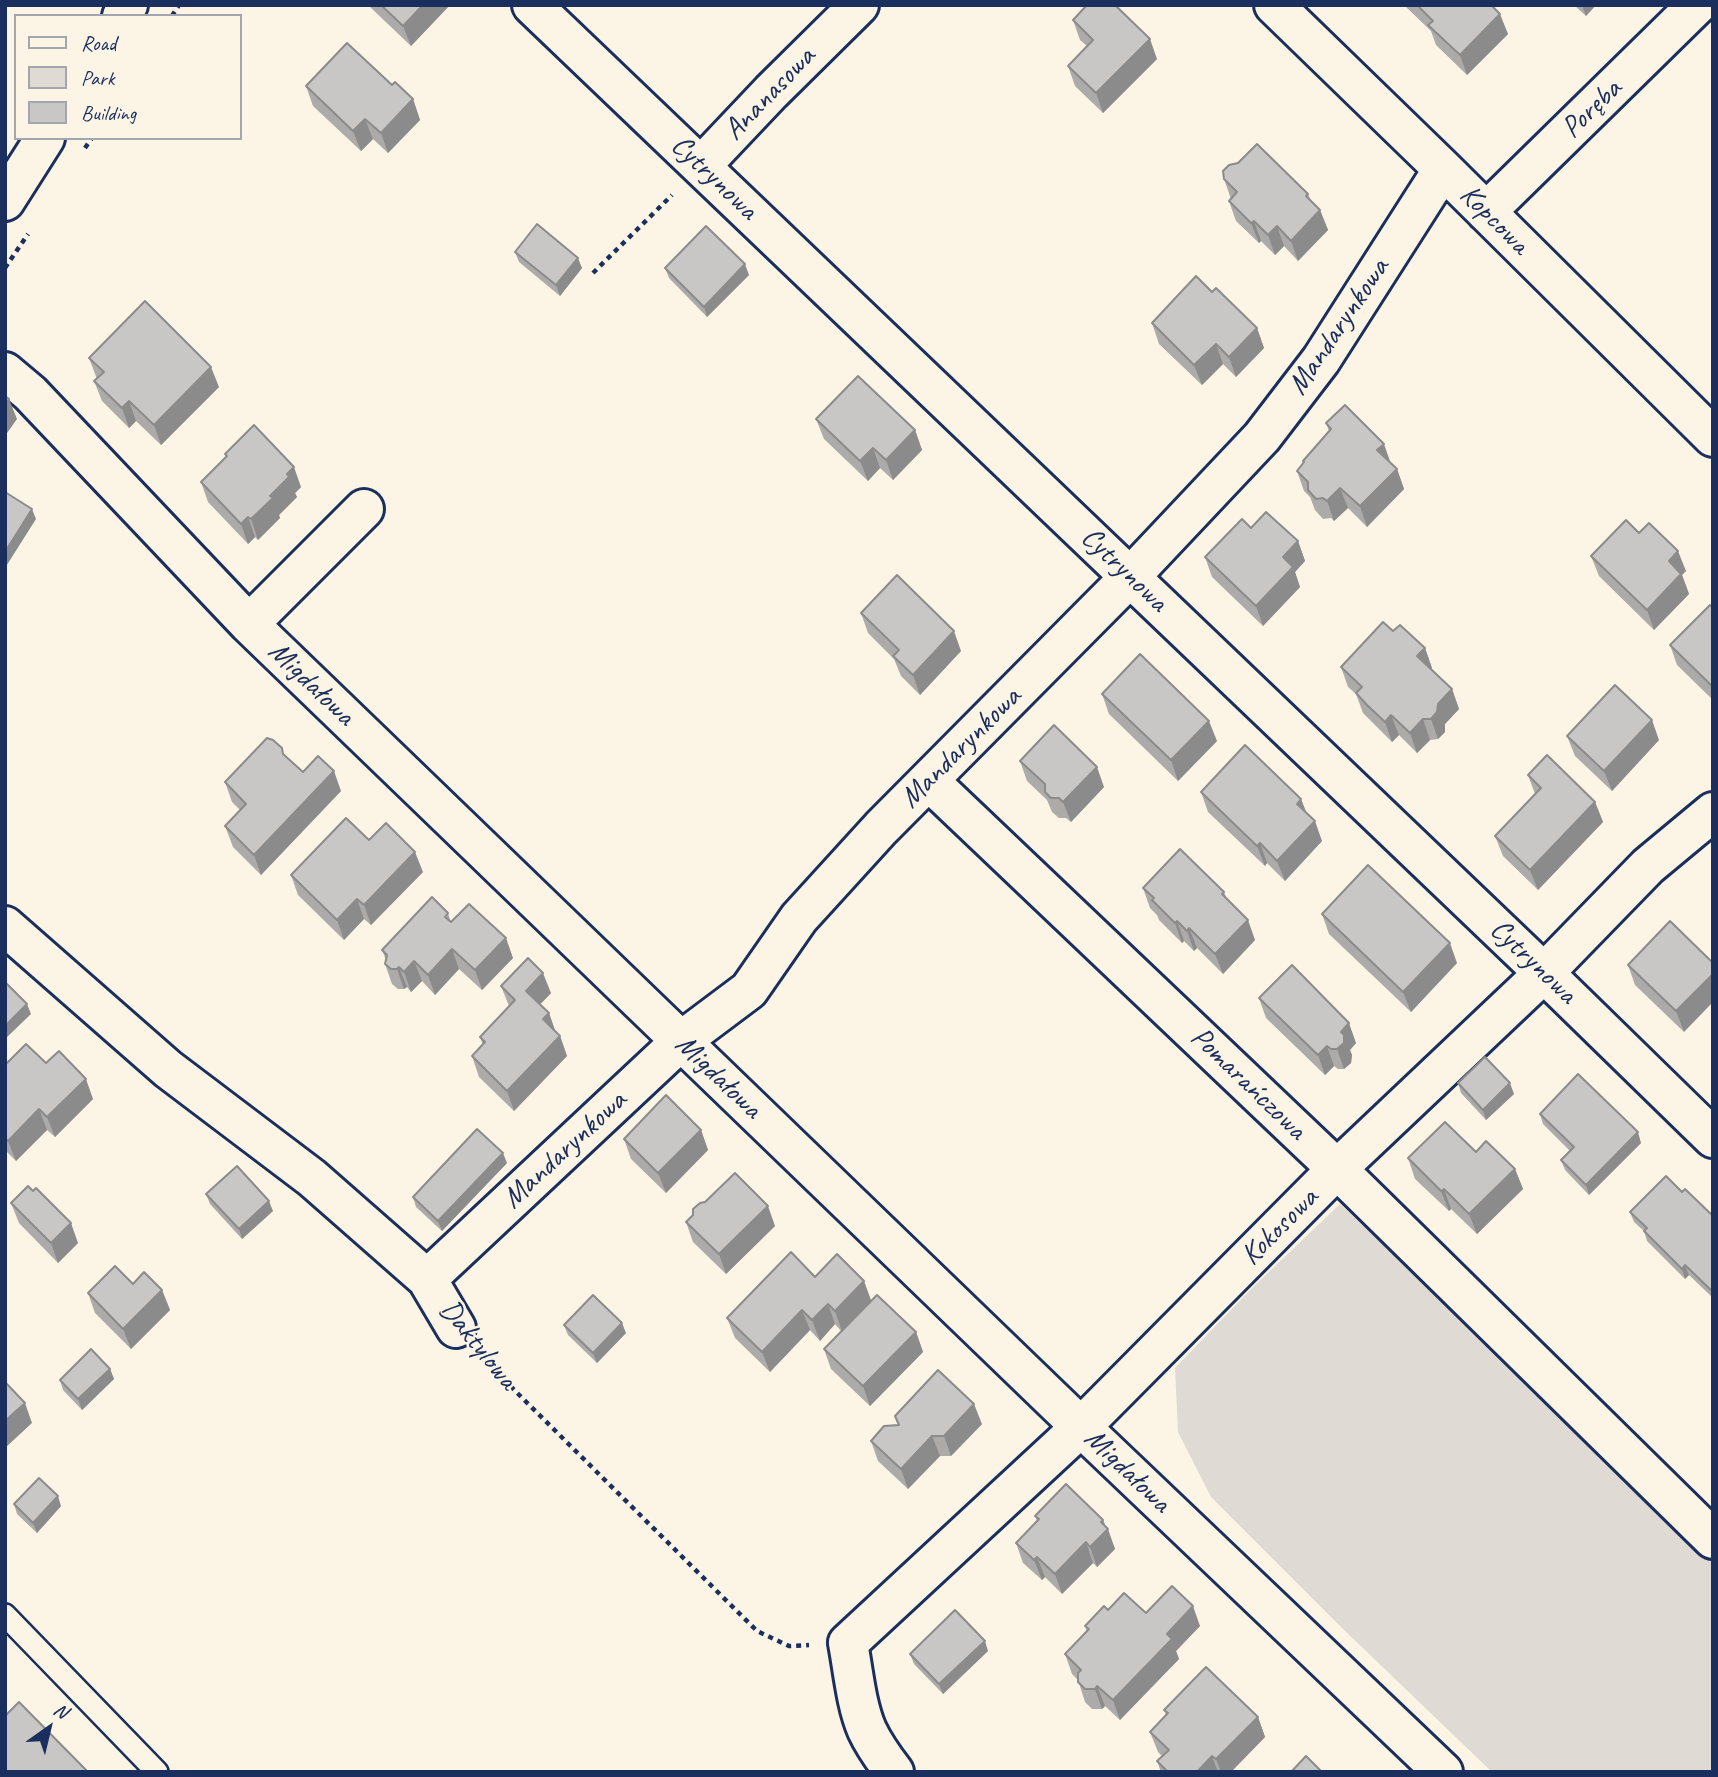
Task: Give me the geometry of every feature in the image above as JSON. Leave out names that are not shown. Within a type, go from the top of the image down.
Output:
[{"type":"street","name":"Cytrynowa","points":[[532,5],[1713,1138]]},
{"type":"street","name":"Ananasowa","points":[[701,166],[859,5]]},
{"type":"street","name":"Kopcowa","points":[[1274,5],[1713,437]]},
{"type":"street","name":"Poręba","points":[[1486,212],[1697,5]]},
{"type":"street","points":[[5,201],[44,140]]},
{"type":"street","name":"Mandarynkowa","points":[[427,1279],[681,1041],[749,990],[799,918],[881,828],[1130,577],[1262,437],[1321,360],[1443,169]]},
{"type":"street","name":"Migdałowa","points":[[5,372],[30,393],[249,624],[1081,1427],[1443,1772]]},
{"type":"street","points":[[249,624],[364,509]]},
{"type":"street","name":"Pomarańczowa","points":[[929,780],[1337,1169],[1713,1539]]},
{"type":"street","name":"Kokosowa","points":[[848,1643],[1081,1427],[1337,1169],[1544,973],[1648,866],[1713,812]]},
{"type":"street","name":"Daktylowa","points":[[5,926],[168,1069],[312,1178],[427,1279],[456,1328]]},
{"type":"street","points":[[848,1643],[866,1729],[894,1772]]},
{"type":"lane","points":[[5,1615],[157,1772]]},
{"type":"path","name":"Ananasowa","points":[[593,273],[701,166]]},
{"type":"path","name":"Daktylowa","points":[[456,1328],[488,1366],[758,1631],[789,1646],[848,1643]]},
{"type":"green space","points":[[1340,1204],[1713,1558],[1713,1772],[1492,1772],[1211,1497],[1178,1432],[1175,1368],[1251,1289]]},
{"type":"building","points":[[381,5],[423,5],[403,26]]},
{"type":"building","points":[[1087,5],[1115,5],[1150,39],[1096,93],[1068,66],[1093,40],[1073,20]]},
{"type":"building","points":[[1417,5],[1491,5],[1500,14],[1460,55],[1428,25],[1433,21]]},
{"type":"building","points":[[347,43],[392,85],[395,82],[413,99],[381,133],[365,119],[353,131],[306,86]]},
{"type":"building","points":[[1257,144],[1308,194],[1306,196],[1320,210],[1291,241],[1277,226],[1268,235],[1254,221],[1251,223],[1229,201],[1237,192],[1224,179],[1223,171],[1229,165],[1238,163]]},
{"type":"building","points":[[537,224],[578,258],[556,285],[515,252]]},
{"type":"building","points":[[706,226],[745,264],[704,307],[665,268]]},
{"type":"building","points":[[1196,276],[1212,292],[1216,288],[1257,328],[1229,357],[1216,344],[1194,365],[1152,323]]},
{"type":"building","points":[[145,301],[211,367],[154,425],[129,401],[122,408],[94,381],[104,372],[89,358]]},
{"type":"building","points":[[858,376],[915,430],[886,460],[873,448],[860,461],[816,419]]},
{"type":"building","points":[[1345,405],[1384,444],[1377,450],[1397,469],[1360,506],[1340,488],[1327,501],[1323,498],[1316,499],[1308,490],[1308,482],[1297,471],[1331,429],[1326,423]]},
{"type":"building","points":[[254,425],[294,467],[287,474],[289,477],[270,496],[273,498],[251,519],[248,517],[241,524],[201,482]]},
{"type":"building","points":[[5,492],[32,509],[5,552]]},
{"type":"building","points":[[1266,512],[1298,541],[1283,557],[1293,567],[1256,606],[1205,557],[1242,519],[1251,528]]},
{"type":"building","points":[[1626,520],[1639,533],[1649,523],[1678,551],[1669,561],[1681,574],[1647,610],[1591,556]]},
{"type":"building","points":[[897,575],[954,631],[913,675],[893,656],[899,650],[861,613]]},
{"type":"building","points":[[1710,605],[1713,608],[1713,687],[1670,645]]},
{"type":"building","points":[[1383,622],[1393,631],[1400,625],[1425,648],[1417,656],[1452,689],[1438,704],[1437,712],[1431,719],[1423,719],[1410,733],[1391,715],[1385,722],[1367,705],[1356,693],[1362,687],[1341,667]]},
{"type":"building","points":[[1140,654],[1209,721],[1171,760],[1102,694]]},
{"type":"building","points":[[1615,685],[1652,720],[1604,771],[1567,736]]},
{"type":"building","points":[[1054,725],[1097,767],[1063,802],[1059,798],[1051,798],[1045,792],[1045,784],[1020,761]]},
{"type":"building","points":[[267,738],[282,748],[283,754],[303,772],[318,756],[334,771],[254,855],[225,826],[246,804],[225,782]]},
{"type":"building","points":[[1245,745],[1301,799],[1297,804],[1315,821],[1277,861],[1260,843],[1257,846],[1201,792]]},
{"type":"building","points":[[1547,755],[1595,802],[1530,870],[1495,836],[1541,788],[1528,775]]},
{"type":"building","points":[[346,818],[369,840],[386,823],[415,852],[364,905],[357,899],[337,920],[291,875]]},
{"type":"building","points":[[1180,849],[1248,920],[1215,954],[1189,928],[1187,931],[1177,921],[1175,923],[1143,888]]},
{"type":"building","points":[[1368,865],[1450,943],[1403,992],[1322,914]]},
{"type":"building","points":[[432,897],[448,913],[445,917],[451,922],[469,904],[506,938],[475,970],[452,949],[428,975],[414,961],[404,972],[399,967],[391,969],[385,964],[387,955],[382,950]]},
{"type":"building","points":[[1670,921],[1713,963],[1713,974],[1676,1011],[1628,965]]},
{"type":"building","points":[[528,958],[543,973],[526,991],[549,1013],[543,1019],[560,1036],[507,1091],[472,1056],[485,1042],[480,1037],[515,1000],[501,986]]},
{"type":"building","points":[[1292,965],[1349,1023],[1341,1032],[1344,1035],[1344,1043],[1337,1049],[1327,1046],[1318,1055],[1259,998]]},
{"type":"building","points":[[5,982],[27,1004],[5,1026]]},
{"type":"building","points":[[26,1044],[46,1063],[59,1051],[86,1079],[47,1117],[39,1109],[8,1141],[5,1138],[5,1065]]},
{"type":"building","points":[[1485,1057],[1510,1083],[1483,1110],[1458,1083]]},
{"type":"building","points":[[1578,1074],[1638,1132],[1586,1185],[1561,1160],[1574,1147],[1540,1114]]},
{"type":"building","points":[[666,1095],[701,1130],[658,1173],[624,1139]]},
{"type":"building","points":[[1445,1122],[1476,1152],[1486,1141],[1515,1169],[1469,1214],[1408,1158]]},
{"type":"building","points":[[477,1129],[503,1153],[438,1221],[413,1197]]},
{"type":"building","points":[[237,1166],[269,1201],[239,1229],[206,1194]]},
{"type":"building","points":[[735,1173],[768,1206],[719,1254],[686,1222],[693,1215],[693,1209],[705,1202]]},
{"type":"building","points":[[1666,1176],[1682,1192],[1685,1189],[1713,1216],[1713,1292],[1685,1265],[1682,1269],[1644,1231],[1647,1228],[1630,1212]]},
{"type":"building","points":[[28,1186],[33,1191],[36,1188],[71,1223],[51,1243],[11,1203]]},
{"type":"building","points":[[791,1252],[815,1277],[837,1254],[864,1281],[835,1311],[828,1304],[812,1320],[802,1310],[762,1352],[727,1318]]},
{"type":"building","points":[[115,1266],[133,1284],[144,1272],[162,1290],[123,1329],[88,1293]]},
{"type":"building","points":[[593,1295],[622,1323],[593,1353],[564,1325]]},
{"type":"building","points":[[877,1295],[916,1332],[863,1386],[824,1349]]},
{"type":"building","points":[[91,1349],[110,1369],[78,1399],[60,1380]]},
{"type":"building","points":[[938,1370],[974,1404],[944,1436],[932,1436],[901,1469],[871,1441],[884,1426],[899,1425],[895,1416]]},
{"type":"building","points":[[5,1382],[25,1403],[5,1421]]},
{"type":"building","points":[[39,1478],[58,1496],[33,1523],[14,1504]]},
{"type":"building","points":[[1066,1484],[1103,1520],[1101,1522],[1108,1529],[1090,1547],[1086,1542],[1055,1574],[1037,1557],[1034,1560],[1016,1543],[1039,1519],[1035,1516]]},
{"type":"building","points":[[1172,1586],[1193,1606],[1167,1634],[1172,1639],[1113,1700],[1097,1686],[1095,1689],[1085,1689],[1078,1682],[1078,1673],[1081,1670],[1065,1654],[1089,1629],[1085,1626],[1104,1606],[1108,1610],[1124,1593],[1146,1613]]},
{"type":"building","points":[[955,1610],[985,1641],[939,1684],[910,1654]]},
{"type":"building","points":[[1206,1667],[1258,1717],[1216,1759],[1212,1756],[1197,1772],[1168,1772],[1157,1761],[1169,1750],[1150,1732],[1168,1713],[1164,1710]]},
{"type":"building","points":[[19,1702],[88,1772],[6,1772],[5,1716]]},
{"type":"building","points":[[1306,1756],[1320,1772],[1291,1772]]}]
